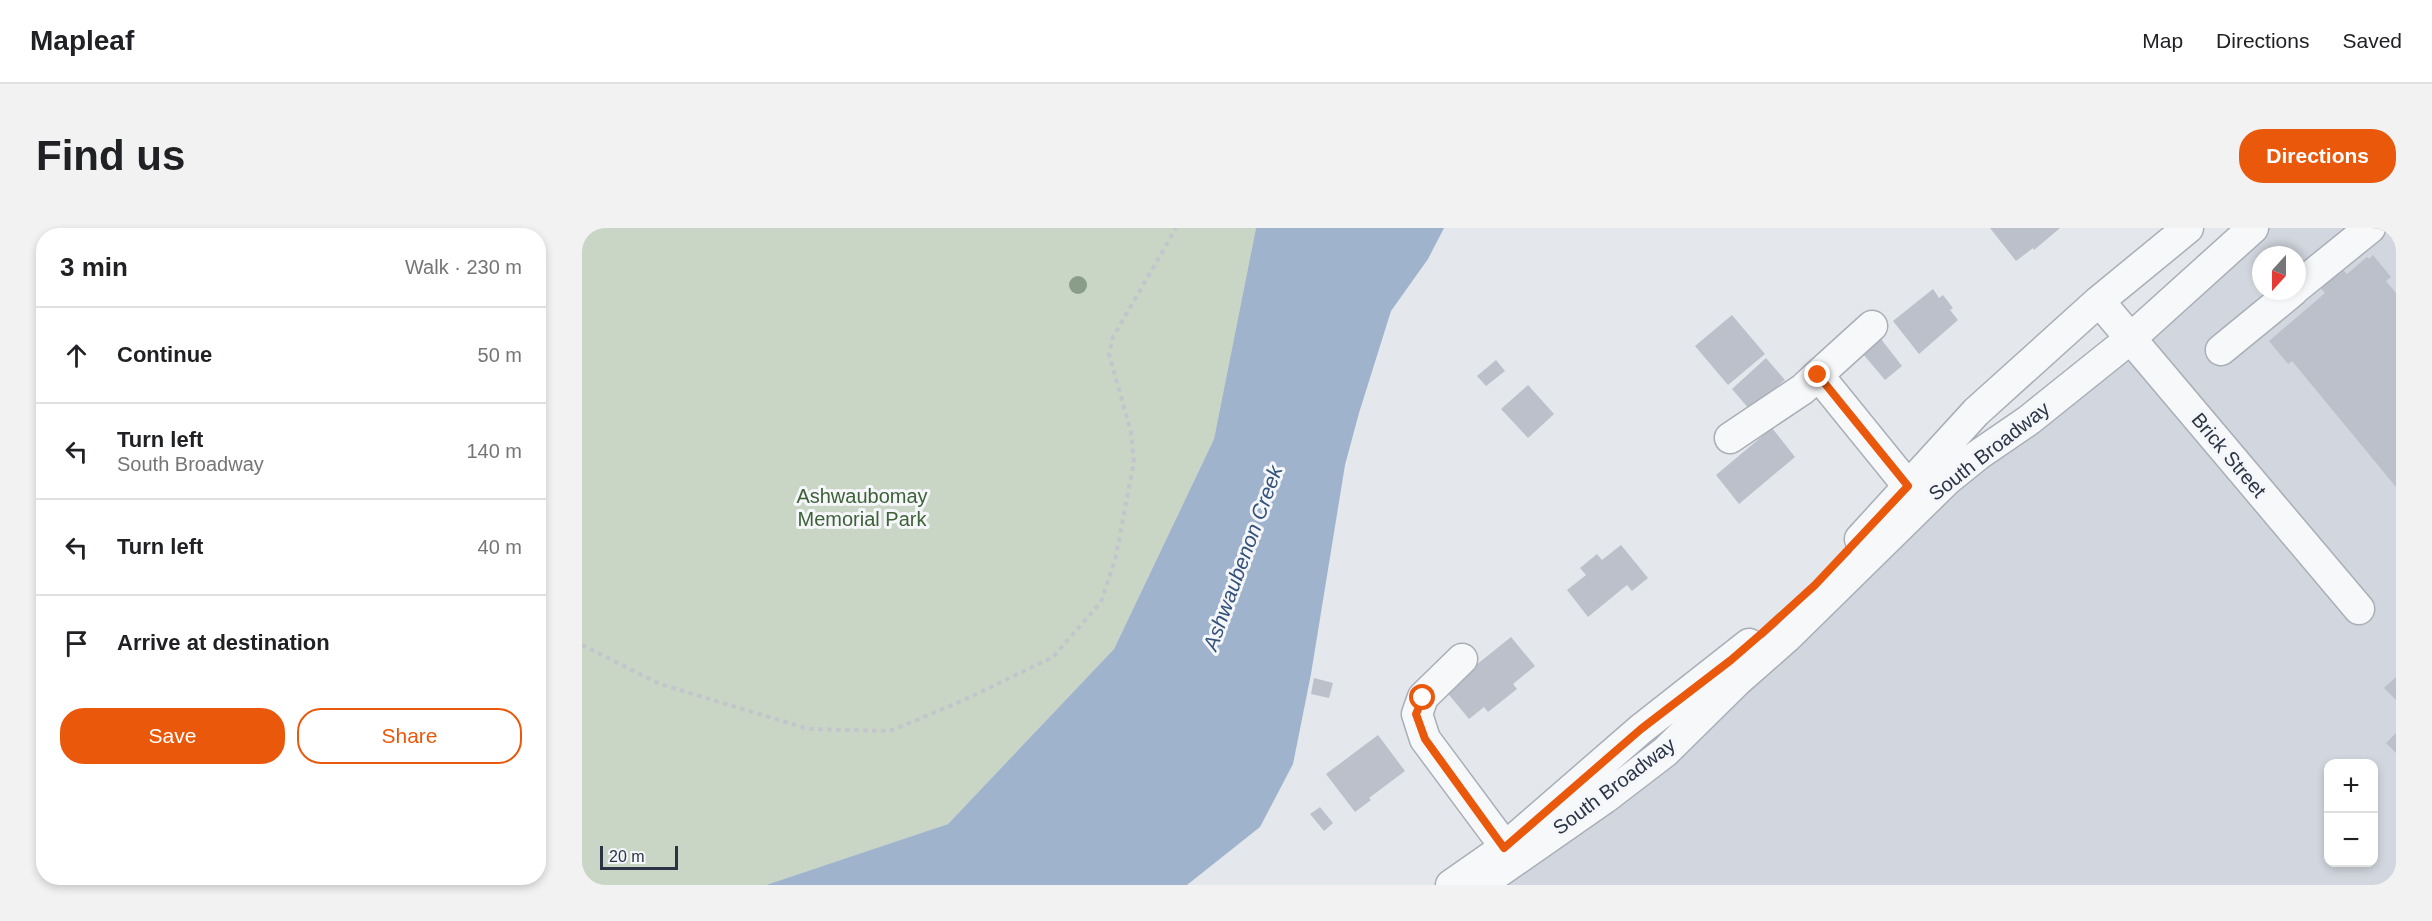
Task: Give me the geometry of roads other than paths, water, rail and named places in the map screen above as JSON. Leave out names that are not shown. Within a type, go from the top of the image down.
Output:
[{"type":"street","name":"South Broadway","points":[[1451,885],[1510,854],[1605,798],[1665,752],[1730,688],[1787,637],[1915,495],[1976,412],[2099,301],[2188,228]]},
{"type":"street","name":"South Broadway","points":[[1915,495],[2029,420],[2130,339],[2253,228]]},
{"type":"street","points":[[2306,280],[2370,228]]},
{"type":"street","points":[[2221,350],[2282,300]]},
{"type":"street","name":"Brick Street","points":[[2099,301],[2359,609]]},
{"type":"street","points":[[1730,438],[1803,389],[1872,326]]},
{"type":"street","points":[[1818,375],[1915,495]]},
{"type":"street","points":[[1462,659],[1423,698],[1416,714],[1425,739],[1510,854]]},
{"type":"street","name":"South Broadway","points":[[1480,885],[1510,854]]},
{"type":"water","name":"Ashwaubenon Creek","points":[[1256,228],[1444,228],[1428,259],[1391,311],[1359,413],[1345,465],[1311,674],[1293,764],[1260,827],[1187,885],[766,885],[948,824],[1114,649],[1214,439]]},
{"type":"park label","name":"Ashwaubomay Memorial Park","points":[[862,508]]}]
